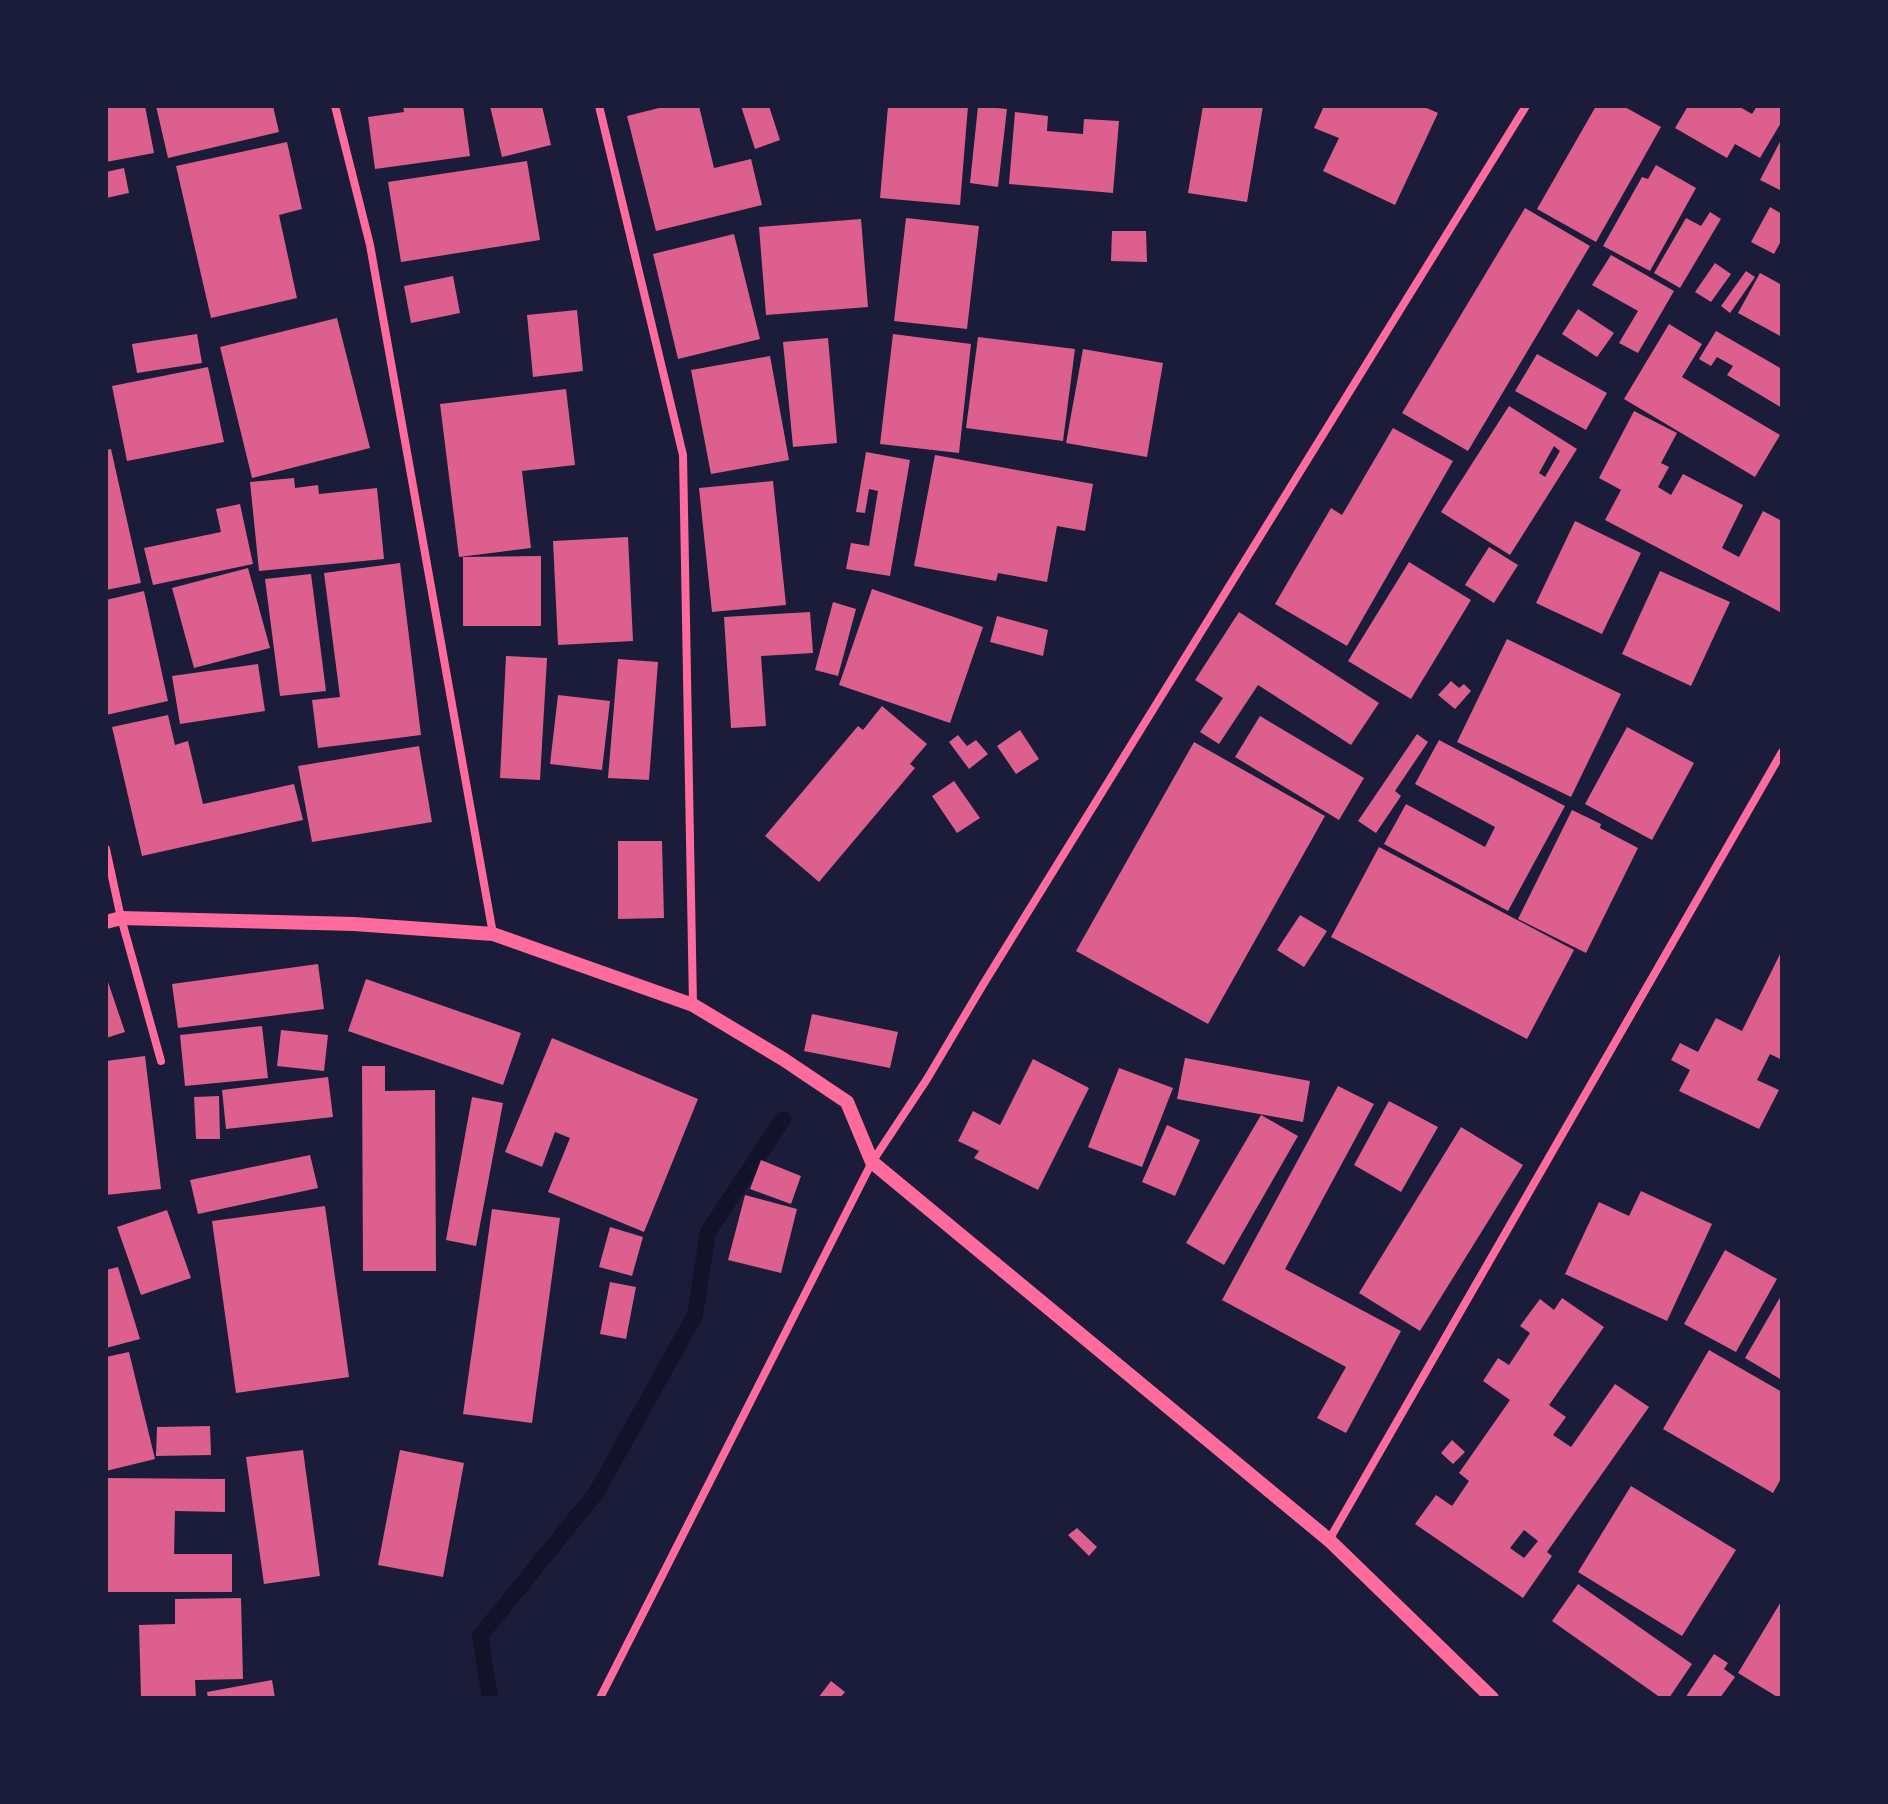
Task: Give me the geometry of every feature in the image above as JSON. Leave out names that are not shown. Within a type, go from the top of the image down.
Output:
[{"type":"street","points":[[335,106],[370,245],[493,934]]},
{"type":"street","points":[[599,106],[683,455],[693,1005]]},
{"type":"street","points":[[600,1698],[872,1162],[927,1079],[1526,106]]},
{"type":"street","points":[[1329,1540],[1782,752]]},
{"type":"street","points":[[106,849],[114,920],[161,1061]]},
{"type":"street","points":[[114,920],[354,924],[493,934],[693,1005],[847,1102],[872,1162],[1329,1540],[1492,1698]]},
{"type":"building","points":[[106,106],[145,106],[154,153],[106,162]]},
{"type":"building","points":[[156,106],[273,106],[279,132],[168,158]]},
{"type":"building","points":[[403,106],[463,106],[470,156],[375,169],[368,117],[404,112]]},
{"type":"building","points":[[490,106],[542,106],[551,145],[502,157]]},
{"type":"building","points":[[667,106],[699,106],[714,168],[751,159],[762,205],[656,231],[627,116]]},
{"type":"building","points":[[741,106],[769,106],[780,140],[755,149]]},
{"type":"building","points":[[888,106],[968,106],[960,205],[880,198]]},
{"type":"building","points":[[978,106],[1007,109],[998,187],[970,183]]},
{"type":"building","points":[[1203,106],[1263,106],[1247,202],[1188,193]]},
{"type":"building","points":[[1324,106],[1422,106],[1438,113],[1395,205],[1323,171],[1339,138],[1314,128]]},
{"type":"building","points":[[1596,106],[1623,106],[1661,127],[1596,242],[1537,209]]},
{"type":"building","points":[[1688,106],[1738,106],[1752,114],[1757,106],[1782,106],[1782,121],[1760,158],[1735,144],[1727,158],[1675,128]]},
{"type":"building","points":[[1015,112],[1048,116],[1047,131],[1083,134],[1084,119],[1119,121],[1113,193],[1009,184]]},
{"type":"building","points":[[1782,138],[1782,191],[1760,180]]},
{"type":"building","points":[[287,142],[302,209],[279,215],[297,298],[211,318],[176,166]]},
{"type":"building","points":[[527,161],[540,240],[401,262],[388,182]]},
{"type":"building","points":[[1656,165],[1696,188],[1650,271],[1603,246],[1642,177],[1648,179]]},
{"type":"building","points":[[124,168],[129,193],[106,198],[106,172]]},
{"type":"building","points":[[1770,207],[1782,214],[1782,239],[1774,254],[1751,242]]},
{"type":"building","points":[[1525,208],[1590,246],[1468,451],[1402,413]]},
{"type":"building","points":[[1710,212],[1721,219],[1680,288],[1654,273],[1686,218],[1701,226]]},
{"type":"building","points":[[906,218],[979,226],[967,329],[894,321]]},
{"type":"building","points":[[861,219],[868,307],[766,315],[759,227]]},
{"type":"building","points":[[1112,231],[1146,231],[1147,262],[1111,261]]},
{"type":"building","points":[[734,234],[760,339],[678,359],[653,254]]},
{"type":"building","points":[[1611,255],[1674,291],[1638,353],[1619,343],[1638,311],[1592,285]]},
{"type":"building","points":[[1715,263],[1731,274],[1711,302],[1695,292]]},
{"type":"building","points":[[1746,271],[1755,277],[1730,313],[1721,306]]},
{"type":"building","points":[[1760,273],[1782,285],[1782,337],[1738,313]]},
{"type":"building","points":[[453,276],[460,313],[411,323],[404,286]]},
{"type":"building","points":[[1578,309],[1614,333],[1597,357],[1562,334]]},
{"type":"building","points":[[577,310],[583,371],[533,377],[527,315]]},
{"type":"building","points":[[337,318],[370,448],[252,478],[220,347]]},
{"type":"building","points":[[1669,324],[1702,344],[1682,377],[1780,435],[1755,477],[1624,399]]},
{"type":"building","points":[[1716,331],[1782,369],[1782,408],[1727,375],[1733,366],[1717,357],[1711,366],[1699,359]]},
{"type":"building","points":[[197,334],[202,363],[137,373],[132,344]]},
{"type":"building","points":[[893,334],[971,344],[959,453],[880,444]]},
{"type":"building","points":[[978,337],[1075,349],[1063,441],[966,428]]},
{"type":"building","points":[[828,338],[837,443],[793,447],[783,342]]},
{"type":"building","points":[[1083,349],[1163,363],[1147,457],[1066,443]]},
{"type":"building","points":[[1537,354],[1607,393],[1586,430],[1515,391]]},
{"type":"building","points":[[770,356],[789,460],[711,474],[691,370]]},
{"type":"building","points":[[208,367],[224,442],[127,461],[112,386]]},
{"type":"building","points":[[566,389],[575,465],[522,471],[531,548],[459,557],[440,404]]},
{"type":"building","points":[[1509,406],[1577,449],[1510,555],[1441,512]],"holes":[[[1554,446],[1560,451],[1545,477],[1539,473]]]},
{"type":"building","points":[[1634,411],[1677,433],[1661,463],[1669,467],[1658,487],[1671,495],[1683,474],[1743,505],[1722,548],[1739,557],[1763,511],[1782,521],[1782,613],[1605,520],[1621,490],[1599,478]]},
{"type":"building","points":[[1393,428],[1453,461],[1347,646],[1275,604],[1331,508],[1342,515]]},
{"type":"building","points":[[111,449],[141,583],[106,590],[106,450]]},
{"type":"building","points":[[866,452],[910,460],[890,576],[846,569],[851,543],[869,546],[878,491],[869,489],[865,513],[856,512]]},
{"type":"building","points":[[935,455],[1093,484],[1085,531],[1057,526],[1047,582],[998,573],[996,581],[914,566]]},
{"type":"building","points":[[294,478],[295,488],[318,485],[319,494],[377,488],[384,559],[259,571],[250,482]]},
{"type":"building","points":[[773,481],[786,605],[712,612],[699,488]]},
{"type":"building","points":[[240,504],[253,564],[153,585],[144,548],[221,532],[216,509]]},
{"type":"building","points":[[1575,521],[1641,553],[1602,634],[1536,603]]},
{"type":"building","points":[[628,537],[633,641],[558,645],[553,541]]},
{"type":"building","points":[[1489,547],[1518,565],[1494,603],[1465,585]]},
{"type":"building","points":[[541,556],[541,626],[463,626],[463,557]]},
{"type":"building","points":[[1409,562],[1471,600],[1411,699],[1348,661]]},
{"type":"building","points":[[400,563],[421,735],[318,748],[312,700],[340,697],[324,573]]},
{"type":"building","points":[[248,568],[270,648],[194,668],[172,588]]},
{"type":"building","points":[[1660,571],[1730,602],[1691,686],[1622,654]]},
{"type":"building","points":[[311,574],[326,691],[280,696],[265,579]]},
{"type":"building","points":[[872,589],[983,627],[950,723],[839,685]]},
{"type":"building","points":[[144,591],[168,701],[106,715],[106,600]]},
{"type":"building","points":[[833,602],[856,609],[838,676],[815,670]]},
{"type":"building","points":[[810,612],[813,653],[761,656],[766,726],[731,728],[724,617]]},
{"type":"building","points":[[1239,612],[1379,703],[1351,745],[1258,685],[1219,744],[1200,732],[1223,698],[1195,680]]},
{"type":"building","points":[[997,616],[1048,630],[1043,656],[990,642]]},
{"type":"building","points":[[1507,639],[1621,694],[1571,797],[1457,742]]},
{"type":"building","points":[[506,656],[547,658],[540,780],[500,778]]},
{"type":"building","points":[[618,659],[658,662],[649,780],[608,778]]},
{"type":"building","points":[[258,664],[265,711],[180,724],[172,676]]},
{"type":"building","points":[[1451,681],[1459,688],[1464,684],[1471,691],[1455,709],[1438,695]]},
{"type":"building","points":[[558,695],[610,701],[602,770],[550,764]]},
{"type":"building","points":[[882,706],[927,744],[910,764],[915,768],[819,882],[765,836],[858,726],[863,730]]},
{"type":"building","points":[[168,715],[175,745],[188,741],[203,804],[294,784],[303,820],[142,856],[112,727]]},
{"type":"building","points":[[1260,716],[1364,778],[1339,820],[1235,757]]},
{"type":"building","points":[[1627,727],[1694,763],[1652,840],[1585,804]]},
{"type":"building","points":[[1020,730],[1039,759],[1016,774],[997,746]]},
{"type":"building","points":[[1417,734],[1428,742],[1395,791],[1401,796],[1376,833],[1358,821]]},
{"type":"building","points":[[958,735],[967,746],[976,740],[988,754],[969,769],[949,742]]},
{"type":"building","points":[[1439,740],[1565,806],[1508,911],[1384,844],[1406,804],[1485,847],[1495,827],[1415,784]]},
{"type":"building","points":[[1194,742],[1325,816],[1208,1024],[1076,951]]},
{"type":"building","points":[[419,746],[432,822],[312,842],[298,766]]},
{"type":"building","points":[[954,781],[980,818],[957,833],[932,796]]},
{"type":"building","points":[[1572,810],[1638,848],[1586,953],[1518,919]]},
{"type":"building","points":[[618,841],[662,841],[664,918],[618,919]]},
{"type":"building","points":[[1379,847],[1574,950],[1527,1039],[1331,937]]},
{"type":"building","points":[[1300,915],[1327,931],[1304,967],[1277,950]]},
{"type":"building","points":[[1782,950],[1782,1060],[1770,1054],[1757,1080],[1779,1090],[1759,1129],[1679,1091],[1690,1070],[1671,1060],[1680,1043],[1698,1052],[1716,1018],[1742,1031]]},
{"type":"building","points":[[318,964],[324,1009],[178,1028],[172,984]]},
{"type":"building","points":[[106,976],[125,1032],[106,1038]]},
{"type":"building","points":[[366,979],[521,1033],[503,1085],[348,1031]]},
{"type":"building","points":[[812,1014],[898,1032],[890,1068],[804,1051]]},
{"type":"building","points":[[262,1026],[268,1078],[185,1086],[180,1035]]},
{"type":"building","points":[[281,1030],[328,1035],[324,1071],[277,1066]]},
{"type":"building","points":[[552,1038],[698,1099],[644,1232],[548,1192],[570,1138],[555,1132],[542,1167],[505,1152]]},
{"type":"building","points":[[145,1056],[161,1189],[106,1195],[106,1061]]},
{"type":"building","points":[[1185,1058],[1310,1081],[1303,1122],[1177,1099]]},
{"type":"building","points":[[1033,1059],[1089,1088],[1038,1190],[974,1158],[979,1151],[958,1141],[973,1111],[1000,1125]]},
{"type":"building","points":[[362,1066],[385,1066],[385,1091],[435,1090],[436,1271],[363,1271]]},
{"type":"building","points":[[1119,1068],[1173,1088],[1142,1167],[1088,1147]]},
{"type":"building","points":[[328,1077],[333,1117],[226,1129],[222,1090]]},
{"type":"building","points":[[1338,1086],[1374,1104],[1285,1269],[1401,1331],[1346,1433],[1317,1418],[1346,1367],[1222,1300]]},
{"type":"building","points":[[219,1096],[220,1139],[196,1139],[194,1097]]},
{"type":"building","points":[[472,1097],[503,1103],[476,1246],[446,1240]]},
{"type":"building","points":[[1389,1101],[1438,1127],[1401,1192],[1354,1165]]},
{"type":"building","points":[[1261,1115],[1298,1136],[1224,1265],[1186,1243]]},
{"type":"building","points":[[1167,1125],[1200,1140],[1175,1196],[1142,1182]]},
{"type":"building","points":[[1461,1127],[1523,1165],[1420,1331],[1359,1293]]},
{"type":"building","points":[[310,1155],[318,1188],[198,1214],[190,1180]]},
{"type":"building","points":[[761,1160],[801,1176],[791,1204],[750,1189]]},
{"type":"building","points":[[1641,1191],[1712,1224],[1667,1321],[1565,1274],[1599,1202],[1629,1216]]},
{"type":"building","points":[[745,1195],[797,1209],[781,1273],[728,1260]]},
{"type":"building","points":[[325,1206],[349,1377],[236,1393],[212,1221]]},
{"type":"building","points":[[492,1209],[560,1218],[532,1423],[463,1414]]},
{"type":"building","points":[[167,1210],[191,1278],[141,1295],[117,1227]]},
{"type":"building","points":[[610,1227],[643,1237],[632,1276],[599,1267]]},
{"type":"building","points":[[1725,1250],[1777,1279],[1736,1352],[1684,1324]]},
{"type":"building","points":[[118,1267],[140,1339],[106,1348],[106,1270]]},
{"type":"building","points":[[610,1282],[636,1287],[626,1339],[600,1334]]},
{"type":"building","points":[[1782,1294],[1782,1380],[1745,1358]]},
{"type":"building","points":[[1562,1298],[1604,1327],[1549,1405],[1566,1417],[1553,1435],[1571,1447],[1615,1384],[1649,1407],[1547,1552],[1552,1556],[1523,1598],[1415,1524],[1436,1495],[1452,1506],[1469,1481],[1459,1473],[1510,1400],[1483,1381],[1498,1358],[1509,1365],[1530,1333],[1520,1326],[1540,1299],[1554,1310]],"holes":[[[1524,1530],[1538,1541],[1524,1558],[1510,1548]]]},
{"type":"building","points":[[1709,1350],[1782,1392],[1782,1477],[1773,1493],[1663,1429]]},
{"type":"building","points":[[129,1352],[155,1459],[106,1471],[106,1357]]},
{"type":"building","points":[[210,1426],[211,1455],[156,1456],[157,1427]]},
{"type":"building","points":[[1452,1440],[1465,1452],[1453,1464],[1441,1453]]},
{"type":"building","points":[[303,1450],[320,1576],[264,1584],[246,1457]]},
{"type":"building","points":[[400,1450],[464,1463],[443,1577],[378,1565]]},
{"type":"building","points":[[106,1478],[225,1479],[225,1512],[175,1511],[174,1554],[232,1554],[232,1592],[106,1592]]},
{"type":"building","points":[[1631,1486],[1736,1550],[1682,1636],[1578,1572]]},
{"type":"building","points":[[1077,1528],[1097,1547],[1089,1556],[1068,1535]]},
{"type":"building","points":[[1578,1584],[1692,1664],[1669,1698],[1661,1698],[1552,1621]]},
{"type":"building","points":[[241,1598],[243,1679],[195,1680],[196,1698],[141,1698],[139,1625],[175,1624],[175,1599]]},
{"type":"building","points":[[1782,1600],[1782,1698],[1779,1698],[1738,1673]]},
{"type":"building","points":[[1714,1654],[1728,1663],[1724,1669],[1735,1677],[1720,1698],[1685,1698]]},
{"type":"building","points":[[272,1680],[275,1698],[208,1698],[207,1692]]},
{"type":"building","points":[[831,1681],[845,1692],[840,1698],[818,1698]]},
{"type":"waterway","points":[[490,1698],[480,1636],[596,1493],[695,1315],[708,1232],[783,1119]]}]
